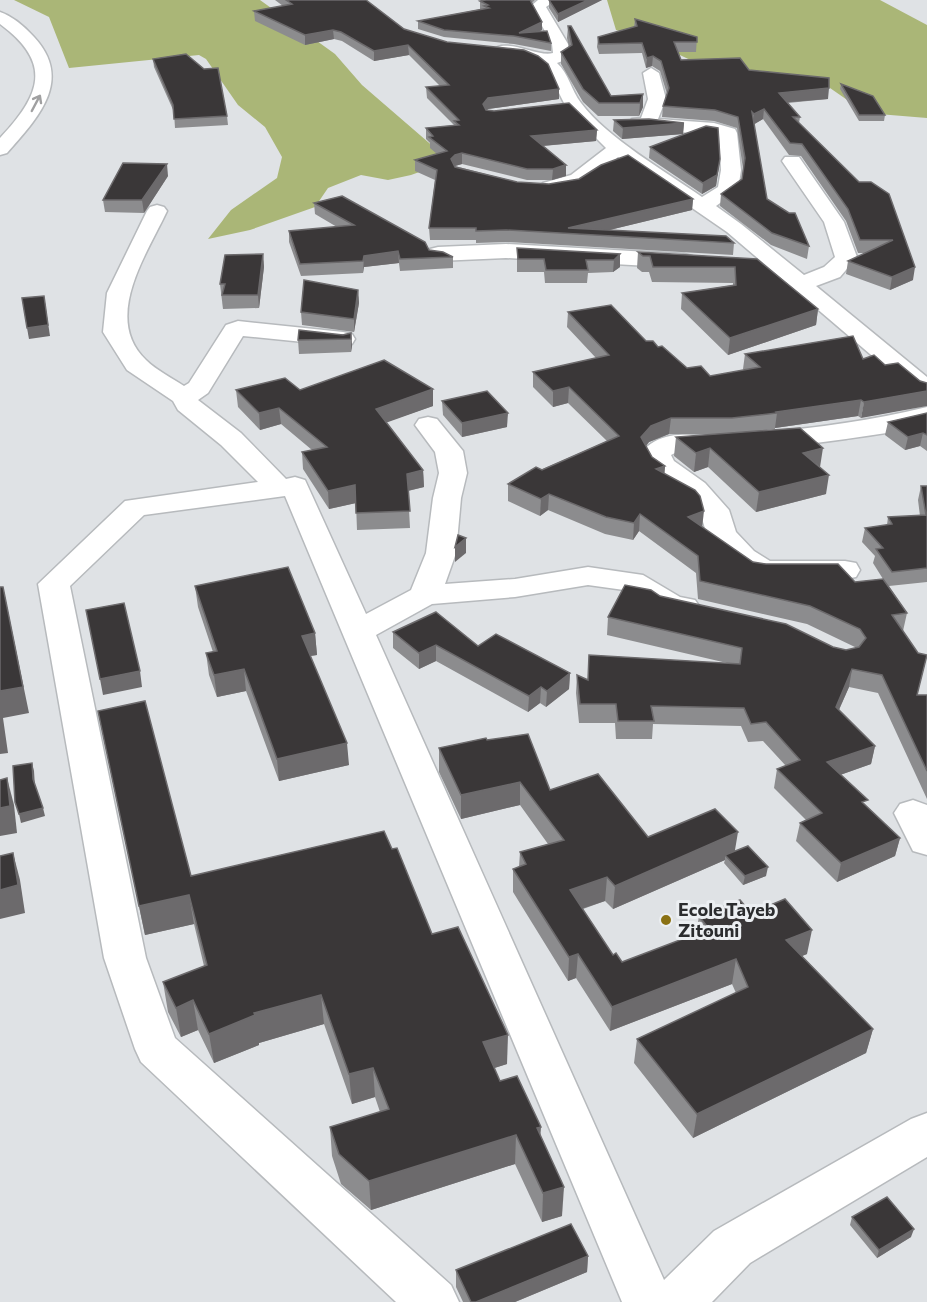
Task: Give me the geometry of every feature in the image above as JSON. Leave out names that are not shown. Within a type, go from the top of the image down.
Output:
[{"type":"main road","points":[[545,61],[562,56],[560,44],[538,6],[549,0]]},
{"type":"main road","points":[[0,17],[15,26],[29,40],[39,53],[46,71],[44,87],[31,112],[0,148]]},
{"type":"main road","points":[[0,32],[16,48],[28,75],[14,113],[0,129]]},
{"type":"main road","points":[[477,48],[526,53],[545,61],[556,71],[573,105],[617,148],[734,228],[924,385]]},
{"type":"main road","points":[[648,123],[657,99],[651,74]]},
{"type":"main road","points":[[551,108],[573,105]]},
{"type":"main road","points":[[592,124],[648,123],[714,129],[728,133],[731,170],[728,190],[701,207]]},
{"type":"main road","points":[[531,186],[563,187],[584,177],[617,148]]},
{"type":"main road","points":[[792,161],[834,222],[846,257],[842,266],[826,277],[800,283]]},
{"type":"main road","points":[[157,211],[118,293],[115,332],[136,365],[184,397],[187,404],[231,439],[279,488]]},
{"type":"main road","points":[[438,254],[506,251],[702,262]]},
{"type":"main road","points":[[748,265],[782,267]]},
{"type":"main road","points":[[184,397],[199,388],[234,330],[238,328],[345,339]]},
{"type":"main road","points":[[845,570],[763,570],[743,557],[722,535],[714,510],[695,489],[663,466],[656,452],[672,444],[727,444],[819,435],[900,423],[927,415]]},
{"type":"main road","points":[[425,595],[441,553],[447,498],[453,472],[449,450],[428,425]]},
{"type":"main road","points":[[433,1302],[157,1049],[125,958],[54,584],[135,507],[295,486],[648,1302]]},
{"type":"main road","points":[[358,631],[395,609],[425,595],[515,588],[588,576],[632,582],[670,604],[715,615]]},
{"type":"main road","points":[[676,1302],[732,1247],[927,1133]]},
{"type":"green space","points":[[14,0],[260,0],[335,54],[362,85],[450,161],[411,175],[388,180],[361,175],[328,188],[315,207],[250,230],[208,239],[231,210],[277,178],[282,157],[265,127],[238,105],[206,59],[199,55],[69,68],[49,17]]},
{"type":"green space","points":[[607,0],[880,0],[927,25],[927,118],[866,113],[817,79],[701,65],[646,39],[616,30]]},
{"type":"building","points":[[286,0],[366,0],[404,29],[447,42],[524,50],[538,56],[548,64],[559,89],[488,98],[483,104],[486,110],[569,103],[597,130],[531,136],[566,165],[553,169],[527,169],[462,153],[451,159],[455,167],[517,182],[549,184],[579,179],[601,165],[628,155],[693,199],[568,228],[726,236],[734,243],[506,230],[476,231],[476,228],[429,228],[437,170],[415,160],[447,151],[429,137],[433,136],[426,128],[459,125],[454,121],[459,120],[426,87],[449,85],[408,45],[374,51],[341,32],[333,30],[305,35],[254,11],[292,4]]},
{"type":"building","points":[[530,0],[542,22],[519,33],[547,31],[551,43],[514,36],[444,30],[418,21],[489,8],[480,1]]},
{"type":"building","points":[[549,0],[588,0],[558,14]]},
{"type":"building","points":[[635,19],[697,37],[697,42],[674,42],[681,60],[740,58],[749,70],[829,78],[829,88],[779,93],[800,117],[793,117],[859,182],[871,182],[889,194],[915,267],[892,277],[848,261],[893,240],[860,240],[848,209],[802,144],[790,143],[764,109],[754,114],[752,112],[767,199],[789,213],[795,213],[809,246],[772,233],[721,194],[742,179],[745,158],[738,117],[715,110],[663,106],[669,88],[661,61],[653,56],[647,58],[642,43],[599,44],[598,37],[637,26]]},
{"type":"building","points":[[568,26],[571,26],[611,96],[643,94],[640,103],[599,103],[583,89],[561,52],[572,45]]},
{"type":"building","points":[[186,54],[204,69],[218,68],[227,116],[174,119],[173,105],[153,59]]},
{"type":"building","points":[[841,84],[873,96],[885,115],[859,115]]},
{"type":"building","points":[[649,119],[684,123],[623,128],[614,120]]},
{"type":"building","points":[[706,126],[718,128],[720,159],[717,175],[703,183],[650,147]]},
{"type":"building","points":[[123,163],[167,164],[142,200],[103,200]]},
{"type":"building","points":[[342,196],[425,242],[429,250],[443,252],[453,257],[400,259],[398,251],[364,256],[363,261],[300,264],[289,231],[354,225],[314,203]]},
{"type":"building","points":[[517,248],[620,254],[614,260],[586,260],[588,270],[546,270],[544,259],[518,259]]},
{"type":"building","points":[[638,252],[757,259],[818,309],[730,338],[682,293],[736,285],[735,267],[653,267],[650,256],[643,256]]},
{"type":"building","points":[[263,254],[258,295],[222,295],[225,284],[220,284],[225,255]]},
{"type":"building","points":[[304,280],[358,290],[354,319],[301,312]]},
{"type":"building","points":[[44,296],[48,325],[27,328],[22,298]]},
{"type":"building","points":[[611,305],[646,341],[653,341],[658,347],[662,346],[687,368],[701,366],[710,376],[760,367],[745,354],[853,336],[863,359],[874,355],[885,365],[898,363],[920,381],[927,383],[927,391],[864,402],[861,400],[732,418],[671,418],[651,426],[641,437],[652,457],[665,466],[656,469],[695,490],[700,496],[704,511],[688,517],[753,562],[838,564],[855,582],[883,579],[907,613],[892,615],[918,653],[927,655],[917,695],[927,695],[927,771],[882,675],[852,669],[836,707],[875,746],[827,762],[868,800],[862,802],[900,838],[841,863],[800,823],[822,813],[777,769],[800,760],[766,722],[751,724],[744,708],[651,706],[654,721],[618,721],[616,704],[580,704],[577,675],[588,680],[589,655],[740,664],[742,648],[608,617],[625,585],[651,590],[660,596],[786,624],[833,647],[846,650],[859,647],[866,638],[860,629],[810,606],[700,581],[698,556],[640,514],[634,523],[606,517],[549,494],[541,499],[508,484],[536,467],[542,470],[619,436],[569,387],[553,391],[533,372],[609,355],[568,312]]},
{"type":"building","points":[[299,330],[343,335],[351,333],[351,339],[298,340]]},
{"type":"building","points":[[384,360],[433,389],[376,409],[423,470],[407,474],[410,511],[356,513],[355,485],[328,491],[302,452],[327,447],[279,408],[259,413],[236,390],[285,378],[300,390]]},
{"type":"building","points":[[487,391],[508,413],[462,423],[442,401]]},
{"type":"building","points":[[927,413],[927,435],[923,433],[908,437],[888,422]]},
{"type":"building","points":[[800,428],[823,448],[803,453],[829,475],[759,492],[710,448],[696,453],[676,437]]},
{"type":"building","points":[[921,486],[927,486],[927,568],[892,572],[876,549],[883,548],[865,528],[892,524],[888,517],[926,515]]},
{"type":"building","points":[[458,535],[466,538],[455,547]]},
{"type":"building","points":[[288,567],[315,633],[302,636],[347,743],[277,759],[244,669],[214,675],[206,653],[217,651],[195,586]]},
{"type":"building","points":[[0,587],[3,587],[23,687],[0,691]]},
{"type":"building","points":[[124,603],[140,671],[100,679],[86,610]]},
{"type":"building","points":[[436,612],[478,646],[496,634],[570,673],[547,691],[541,687],[529,696],[436,645],[419,653],[393,632]]},
{"type":"building","points":[[145,701],[191,876],[384,831],[392,849],[397,848],[432,934],[458,927],[508,1035],[483,1042],[500,1081],[517,1076],[541,1127],[537,1128],[564,1187],[543,1193],[516,1135],[369,1181],[339,1154],[330,1127],[389,1109],[373,1068],[349,1074],[321,995],[254,1013],[255,1015],[209,1034],[193,1000],[176,1008],[163,982],[207,965],[189,895],[139,906],[98,711]]},
{"type":"building","points":[[528,734],[550,790],[598,774],[648,837],[715,809],[738,832],[615,886],[607,877],[570,890],[613,955],[616,953],[622,962],[709,929],[699,916],[740,900],[751,913],[785,899],[812,930],[786,940],[873,1029],[697,1114],[637,1039],[748,987],[736,959],[612,1007],[578,954],[569,957],[513,869],[526,864],[520,852],[564,840],[520,782],[461,795],[439,748],[486,738],[487,740]]},
{"type":"building","points":[[32,763],[33,779],[43,808],[19,814],[15,802],[13,766]]},
{"type":"building","points":[[7,778],[10,806],[0,808],[0,780]]},
{"type":"building","points":[[748,846],[768,867],[745,876],[725,855]]},
{"type":"building","points":[[13,853],[18,885],[0,890],[0,856]]},
{"type":"building","points":[[887,1197],[914,1229],[879,1250],[852,1217]]},
{"type":"building","points":[[571,1224],[588,1256],[476,1302],[471,1302],[456,1270]]},
{"type":"place","name":"Ecole Tayeb Zitouni","points":[[666,920]]}]
